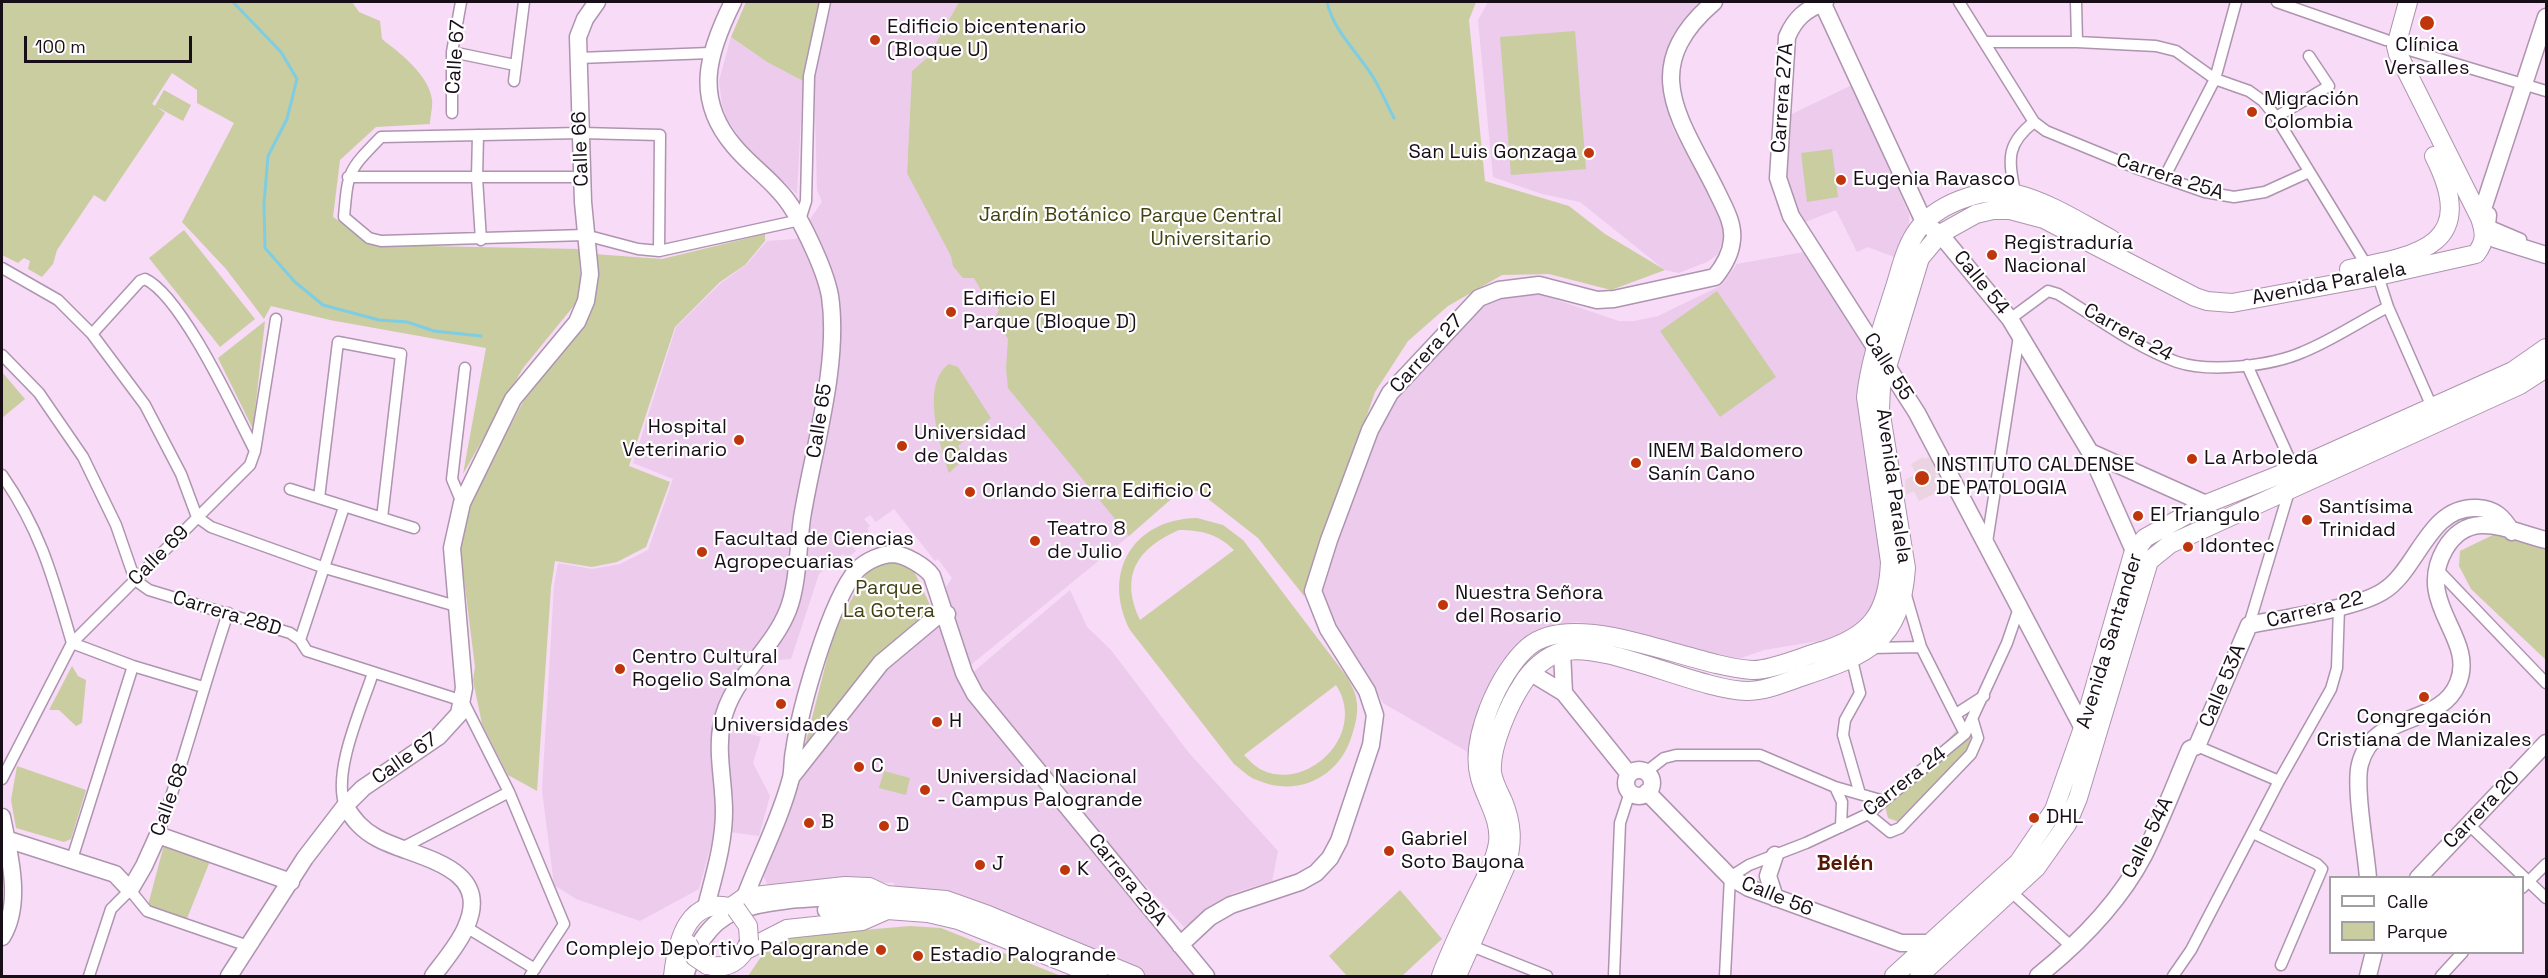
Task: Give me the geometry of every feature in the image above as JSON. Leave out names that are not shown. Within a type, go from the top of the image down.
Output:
[{"type":"main road","points":[[2397,2],[2391,43],[2390,68],[2446,180],[2451,210],[2443,232],[2444,244],[2448,250],[2469,255],[2481,247],[2485,235],[2484,221],[2391,43],[2409,2]]},
{"type":"main road","name":"Avenida Paralela","points":[[1562,652],[1601,654],[1726,688],[1748,691],[1769,688],[1852,660],[1870,648],[1889,628],[1904,591],[1906,568],[1880,409],[1881,387],[1886,363],[1920,258],[1933,229],[1955,201],[1975,194],[1996,191],[2015,194],[2048,206],[2209,290],[2230,291],[2469,255]]},
{"type":"main road","name":"Avenida Paralela","points":[[1441,976],[1456,938],[1495,859],[1498,841],[1498,826],[1479,776],[1478,742],[1503,681],[1527,648],[1537,640],[1560,633],[1606,634],[1687,658],[1755,671],[1848,643],[1871,623],[1885,599],[1890,562],[1866,397],[1868,374],[1907,250],[1915,233],[1976,214],[2010,210],[2044,219],[2195,297],[2220,303],[2373,271],[2424,249],[2443,232]]},
{"type":"main road","name":"Avenida Santander","points":[[1894,976],[1931,943],[2006,886],[2036,868],[2067,824],[2093,751],[2145,538],[2166,524],[2206,504],[2294,469],[2513,371],[2547,348]]},
{"type":"main road","name":"Avenida Santander","points":[[1919,976],[2006,886],[2054,810],[2142,556],[2546,371]]},
{"type":"main road","points":[[1457,976],[1507,863],[1512,845],[1508,816],[1492,773],[1493,749],[1521,685],[1531,673],[1562,652]]},
{"type":"main road","points":[[673,976],[678,941],[696,914],[770,894],[845,886],[869,887],[887,902],[958,920],[1098,976]]},
{"type":"main road","points":[[689,925],[688,944],[695,957],[709,971],[731,964],[745,950],[787,929],[816,924],[862,921],[887,902],[923,896],[961,905],[1135,976]]},
{"type":"main road","points":[[728,905],[748,926],[745,950]]},
{"type":"street","name":"Calle 67","points":[[452,113],[452,52],[461,2]]},
{"type":"street","points":[[514,81],[524,2]]},
{"type":"street","name":"Calle 66","points":[[462,503],[513,399],[577,322],[586,301],[590,274],[582,177],[578,37],[585,19],[597,2]]},
{"type":"street","name":"Calle 65","points":[[728,905],[717,863],[724,810],[722,724],[728,704],[738,684],[780,627],[789,608],[830,353],[832,321],[829,293],[800,220],[780,192],[734,147],[718,124],[709,96],[707,77],[710,53],[733,2]]},
{"type":"street","points":[[659,251],[660,135],[581,133],[381,137],[353,166],[348,177],[344,217],[369,238],[381,241],[481,240],[585,235],[638,249],[659,251],[800,220],[806,201],[810,70],[825,2]]},
{"type":"street","name":"Carrera 27","points":[[1180,945],[1210,917],[1231,905],[1300,882],[1316,873],[1330,858],[1339,841],[1371,745],[1375,715],[1367,691],[1328,629],[1313,591],[1329,540],[1370,430],[1402,378],[1479,298],[1499,290],[1539,285],[1597,300],[1614,299],[1715,277],[1723,266],[1732,241],[1728,216],[1680,123],[1672,99],[1671,82],[1671,63],[1680,43],[1692,22],[1714,2]]},
{"type":"street","name":"Carrera 27A","points":[[1778,178],[1787,37],[1793,23],[1802,13],[1823,2]]},
{"type":"street","name":"Calle 54","points":[[1823,2],[1933,229],[2010,319],[2090,452],[2142,556]]},
{"type":"street","points":[[1959,2],[2034,122],[2013,143],[2009,162],[2015,194]]},
{"type":"street","points":[[2076,2],[2077,42]]},
{"type":"street","points":[[2164,178],[2215,80],[2236,2]]},
{"type":"street","points":[[2277,2],[2391,43],[2547,91]]},
{"type":"street","points":[[2547,17],[2490,190],[2484,221],[2495,239],[2547,255]]},
{"type":"street","points":[[1986,42],[2077,42],[2156,46],[2176,51],[2215,80],[2249,91],[2263,101],[2276,117],[2373,271],[2432,407]]},
{"type":"street","points":[[452,52],[515,66]]},
{"type":"street","points":[[579,58],[710,53]]},
{"type":"street","points":[[2276,117],[2329,86],[2309,56]]},
{"type":"street","name":"Carrera 25A","points":[[2034,122],[2046,131],[2205,192],[2234,197],[2265,192],[2309,172]]},
{"type":"street","points":[[478,135],[477,178],[481,240]]},
{"type":"street","points":[[348,177],[582,177]]},
{"type":"street","name":"Calle 55","points":[[1778,178],[1791,216],[1917,413],[2020,605],[2093,751]]},
{"type":"street","points":[[2484,221],[2547,248]]},
{"type":"street","points":[[2469,255],[2505,243]]},
{"type":"street","points":[[2,268],[58,300],[92,334],[145,405],[181,474],[197,517],[211,527],[325,568],[456,606]]},
{"type":"street","points":[[92,334],[140,281],[145,279],[171,303],[199,344],[255,451]]},
{"type":"street","name":"Carrera 24","points":[[2010,319],[2048,291],[2058,294],[2157,353],[2178,362],[2195,366],[2247,365],[2303,352],[2388,307]]},
{"type":"street","name":"Calle 69","points":[[2,778],[72,643],[250,465],[255,451],[276,320]]},
{"type":"street","points":[[1987,542],[2019,336]]},
{"type":"street","points":[[319,498],[338,342],[401,354],[382,518]]},
{"type":"street","points":[[2,355],[39,393],[83,457],[116,525],[135,580]]},
{"type":"street","points":[[2247,365],[2294,469]]},
{"type":"street","points":[[465,368],[452,479],[462,503],[452,548],[464,688],[463,701],[509,792],[564,924],[533,973],[466,927]]},
{"type":"street","points":[[2090,452],[2206,504]]},
{"type":"street","points":[[2,475],[20,500],[43,547],[72,643],[133,666],[203,687]]},
{"type":"street","name":"Calle 53A","points":[[2194,748],[2250,625],[2290,487]]},
{"type":"street","points":[[290,489],[414,528]]},
{"type":"street","points":[[300,640],[344,507]]},
{"type":"street","name":"Carrera 22","points":[[2250,625],[2339,607],[2381,593],[2399,579],[2431,532],[2447,516],[2472,507],[2490,508],[2504,518],[2512,532]]},
{"type":"street","points":[[2368,876],[2359,783],[2360,765],[2366,749],[2387,727],[2437,708],[2449,698],[2458,684],[2462,669],[2460,651],[2440,606],[2435,585],[2436,568],[2457,532],[2479,523],[2547,540]]},
{"type":"street","name":"Carrera 25A","points":[[792,776],[794,750],[814,671],[841,597],[863,565],[882,556],[894,555],[926,567],[947,614],[964,673],[975,694],[1206,976]]},
{"type":"street","points":[[1890,562],[1904,591],[1921,647],[1965,734]]},
{"type":"street","points":[[2436,568],[2547,683]]},
{"type":"street","name":"Carrera 28D","points":[[135,580],[149,590],[290,633],[300,640],[307,651],[463,701]]},
{"type":"street","name":"Carrera 24","points":[[1730,877],[1749,865],[1868,814],[1965,734],[1973,721],[2007,643],[2020,605]]},
{"type":"street","points":[[2174,976],[2191,950],[2335,679],[2339,607]]},
{"type":"street","name":"Calle 68","points":[[90,976],[111,909],[130,890],[158,835],[184,761],[203,687],[228,613]]},
{"type":"street","points":[[728,905],[757,869],[774,832],[792,776],[881,663],[936,616],[947,614]]},
{"type":"street","points":[[1870,648],[1921,647]]},
{"type":"street","points":[[1562,652],[1564,693]]},
{"type":"street","points":[[1852,660],[1860,693],[1845,720],[1843,735],[1860,794]]},
{"type":"street","points":[[72,859],[133,666]]},
{"type":"street","points":[[373,673],[342,776],[340,794],[357,824],[374,837],[400,849],[444,863],[456,872],[471,895],[471,911],[466,927],[434,976]]},
{"type":"street","points":[[1531,673],[1564,693],[1638,773],[1652,779],[1647,792],[1640,796],[1630,792]]},
{"type":"street","points":[[1956,714],[1984,695]]},
{"type":"street","name":"Calle 67","points":[[229,976],[345,806],[363,788],[438,737],[459,714],[463,701]]},
{"type":"street","points":[[1868,814],[1890,832],[1900,828],[1971,754],[1978,738],[1973,721]]},
{"type":"street","name":"Carrera 20","points":[[2420,876],[2467,823],[2547,742]]},
{"type":"street","points":[[2194,748],[2279,781]]},
{"type":"street","name":"Calle 54A","points":[[2073,948],[2118,895],[2143,856],[2194,748]]},
{"type":"street","points":[[1614,976],[1620,823],[1630,792],[1626,781],[1638,773],[1664,758],[1676,755],[1760,755],[1835,788],[1884,801]]},
{"type":"street","points":[[1835,788],[1842,802],[1841,827]]},
{"type":"street","points":[[400,849],[509,792]]},
{"type":"street","name":"Calle 56","points":[[1647,792],[1730,877],[1775,898],[1901,943],[1931,943]]},
{"type":"street","points":[[2,818],[13,891],[10,913],[2,937]]},
{"type":"street","points":[[2467,823],[2518,876]]},
{"type":"street","points":[[2253,833],[2317,864],[2322,869],[2281,965]]},
{"type":"street","points":[[158,835],[291,882]]},
{"type":"street","points":[[6,839],[115,874],[147,911],[248,946]]},
{"type":"street","points":[[1775,855],[1768,876],[1775,898]]},
{"type":"street","points":[[2547,864],[2526,884],[2547,898]]},
{"type":"street","points":[[757,869],[770,894]]},
{"type":"street","points":[[1725,976],[1730,877]]},
{"type":"street","points":[[2006,886],[2073,948],[2038,976]]},
{"type":"street","points":[[709,971],[709,948],[724,931],[738,921],[887,902]]},
{"type":"street","points":[[685,976],[700,942],[716,924],[732,912],[769,904],[887,902]]},
{"type":"street","name":"Calle 56","points":[[1901,943],[1914,957]]},
{"type":"street","points":[[1469,945],[1547,976]]},
{"type":"street","points":[[734,976],[745,950]]},
{"type":"street","points":[[2368,976],[2374,954]]},
{"type":"street","points":[[2441,976],[2461,954]]},
{"type":"street","points":[[1914,957],[1914,976]]},
{"type":"shaded area","name":"Universidad de Caldas","points":[[832,2],[959,2],[928,57],[912,71],[907,173],[1180,483],[1129,536],[967,668],[946,587],[952,578],[938,559],[935,561],[894,509],[876,522],[870,515],[864,519],[870,526],[867,528],[869,531],[852,546],[856,551],[847,558],[843,554],[819,574],[791,659],[762,661],[735,701],[730,728],[761,737],[753,763],[770,796],[759,836],[715,830],[699,889],[640,921],[576,899],[554,885],[542,790],[554,586],[558,563],[592,569],[620,564],[648,550],[673,479],[633,463],[676,327],[721,283],[746,265],[767,241],[796,239],[822,202],[817,190],[814,72]]},
{"type":"shaded area","name":"San Luis Gonzaga","points":[[1488,2],[1703,2],[1690,14],[1676,36],[1662,78],[1664,96],[1673,129],[1722,215],[1726,231],[1718,254],[1707,262],[1679,273],[1665,270],[1580,202],[1542,194],[1493,177],[1478,20]]},
{"type":"shaded area","points":[[731,37],[767,62],[803,81],[797,194],[746,147],[727,119],[722,104],[719,81]]},
{"type":"shaded area","name":"Eugenia Ravasco","points":[[1852,85],[1909,214],[1909,231],[1897,258],[1868,247],[1857,252],[1836,210],[1805,222],[1789,192],[1786,168],[1790,115]]},
{"type":"shaded area","name":"INEM Baldomero Sanín Cano","points":[[1804,252],[1867,352],[1884,574],[1878,594],[1863,620],[1839,635],[1825,640],[1764,650],[1741,658],[1719,656],[1611,632],[1599,625],[1577,622],[1551,626],[1540,631],[1471,754],[1383,703],[1371,680],[1338,637],[1322,588],[1379,418],[1415,372],[1458,334],[1490,299],[1536,293],[1619,321],[1634,321],[1658,316],[1722,285],[1737,264]]},
{"type":"shaded area","name":"INSTITUTO CALDENSE DE PATOLOGIA","points":[[1923,457],[1925,459],[1929,457],[1934,462],[1940,472],[1935,475],[1938,483],[1943,480],[1947,488],[1919,501],[1914,491],[1906,495],[1905,480],[1916,474],[1911,464]]},
{"type":"shaded area","points":[[1070,590],[1087,627],[1111,650],[1189,753],[1278,851],[1272,881],[1233,893],[1184,927],[1112,849],[971,674]]},
{"type":"shaded area","name":"Universidad Nacional - Campus Palogrande","points":[[938,621],[947,634],[953,661],[1206,976],[1144,976],[1085,955],[894,897],[894,883],[860,882],[770,889],[760,870],[786,804],[830,735],[881,670]]},
{"type":"green space","points":[[2,2],[352,2],[359,12],[380,21],[382,39],[413,66],[426,82],[432,100],[430,124],[376,127],[340,160],[333,217],[375,245],[579,249],[581,297],[523,368],[463,474],[486,348],[330,320],[271,306],[264,319],[226,269],[182,222],[234,123],[197,103],[197,90],[172,73],[152,104],[155,106],[164,90],[191,105],[183,121],[157,107],[165,113],[105,202],[94,195],[57,250],[53,264],[42,277],[28,269],[30,261],[24,258],[18,263],[2,255]]},
{"type":"green space","points":[[746,2],[824,2],[803,81],[767,62],[731,37]]},
{"type":"green space","name":"Parque Central Universitario","points":[[959,2],[1476,2],[1469,20],[1485,181],[1569,206],[1605,234],[1665,270],[1611,290],[1549,274],[1502,275],[1448,306],[1408,341],[1375,392],[1304,596],[1258,538],[1198,491],[1184,491],[1129,536],[1008,388],[1006,368],[1008,339],[995,318],[999,310],[989,292],[982,292],[974,278],[963,278],[953,266],[951,256],[907,173],[912,71],[928,57]]},
{"type":"green space","points":[[1575,31],[1586,169],[1511,175],[1500,37]]},
{"type":"green space","points":[[1832,149],[1838,197],[1807,202],[1801,153]]},
{"type":"green space","points":[[184,230],[255,319],[220,347],[149,258]]},
{"type":"green space","points":[[765,234],[765,241],[745,265],[720,282],[675,327],[629,466],[670,482],[646,547],[617,562],[592,567],[555,561],[551,587],[537,791],[508,775],[482,724],[473,680],[475,667],[459,539],[469,504],[524,400],[586,323],[593,302],[594,254],[662,259]]},
{"type":"green space","points":[[1717,291],[1776,377],[1720,417],[1660,331]]},
{"type":"green space","points":[[265,321],[253,429],[218,358]]},
{"type":"green space","points":[[949,364],[958,367],[991,418],[958,446],[965,458],[949,473],[937,431],[934,400],[940,374]]},
{"type":"green space","points":[[2,372],[25,399],[2,418]]},
{"type":"green space","points":[[1197,518],[1223,525],[1243,540],[1347,677],[1357,703],[1357,716],[1353,730],[1346,750],[1338,762],[1315,780],[1301,785],[1272,785],[1254,779],[1245,773],[1234,764],[1130,630],[1122,609],[1119,589],[1122,570],[1129,553],[1140,539],[1155,528],[1175,521]],"holes":[[[1179,530],[1209,534],[1222,540],[1234,550],[1140,620],[1131,590],[1136,565],[1152,545]],[[1336,685],[1344,704],[1344,722],[1339,739],[1328,754],[1314,766],[1297,773],[1280,775],[1259,769],[1244,755]]]},
{"type":"green space","points":[[2501,531],[2546,546],[2546,660],[2471,589],[2459,566],[2460,551]]},
{"type":"green space","name":"Parque La Gotera","points":[[891,562],[913,569],[932,609],[891,648],[804,749],[835,628],[869,569]]},
{"type":"green space","points":[[72,666],[78,676],[86,680],[82,723],[76,726],[59,710],[49,710]]},
{"type":"green space","points":[[1957,730],[1969,731],[1971,734],[1969,750],[1905,818],[1899,822],[1888,818],[1885,806]]},
{"type":"green space","points":[[17,766],[86,790],[71,839],[64,842],[16,828],[11,800]]},
{"type":"green space","points":[[884,771],[910,778],[906,795],[879,788]]},
{"type":"green space","points":[[165,841],[214,851],[186,921],[147,909]]},
{"type":"green space","points":[[1400,890],[1442,939],[1402,976],[1347,976],[1329,956]]},
{"type":"green space","name":"Estadio Palogrande","points":[[910,926],[941,928],[1061,976],[748,976],[763,954],[780,941],[806,935]]},
{"type":"waterway","points":[[233,2],[281,52],[297,79],[287,119],[268,156],[264,204],[265,248],[295,282],[323,305],[379,320],[407,322],[434,331],[481,336]]},
{"type":"waterway","points":[[1327,2],[1335,23],[1373,77],[1394,118]]},
{"type":"place","name":"Clínica Versalles","points":[[2427,23]]},
{"type":"place","name":"Edificio bicentenario (Bloque U)","points":[[875,40]]},
{"type":"place","name":"Migración Colombia","points":[[2252,112]]},
{"type":"place","name":"San Luis Gonzaga","points":[[1589,153]]},
{"type":"place","name":"Eugenia Ravasco","points":[[1841,180]]},
{"type":"place","name":"Registraduría Nacional","points":[[1992,255]]},
{"type":"place","name":"Edificio El Parque (Bloque D)","points":[[951,312]]},
{"type":"place","name":"Hospital Veterinario","points":[[739,440]]},
{"type":"place","name":"Universidad de Caldas","points":[[902,446]]},
{"type":"place","name":"La Arboleda","points":[[2192,459]]},
{"type":"place","name":"INEM Baldomero Sanín Cano","points":[[1636,463]]},
{"type":"place","name":"INSTITUTO CALDENSE DE PATOLOGIA","points":[[1922,478]]},
{"type":"place","name":"Orlando Sierra Edificio C","points":[[970,492]]},
{"type":"place","name":"El Triangulo","points":[[2138,516]]},
{"type":"place","name":"Santísima Trinidad","points":[[2307,520]]},
{"type":"place","name":"Teatro 8 de Julio","points":[[1035,541]]},
{"type":"place","name":"Idontec","points":[[2188,547]]},
{"type":"place","name":"Facultad de Ciencias Agropecuarias","points":[[702,552]]},
{"type":"place","name":"Nuestra Señora del Rosario","points":[[1443,605]]},
{"type":"place","name":"Centro Cultural Rogelio Salmona","points":[[620,669]]},
{"type":"place","name":"Congregación Cristiana de Manizales","points":[[2424,697]]},
{"type":"place","name":"Universidades","points":[[781,704]]},
{"type":"place","name":"H","points":[[937,722]]},
{"type":"place","name":"C","points":[[859,767]]},
{"type":"place","name":"Universidad Nacional - Campus Palogrande","points":[[925,790]]},
{"type":"place","name":"DHL","points":[[2034,818]]},
{"type":"place","name":"B","points":[[809,823]]},
{"type":"place","name":"D","points":[[884,826]]},
{"type":"place","name":"Gabriel Soto Bayona","points":[[1389,851]]},
{"type":"place","name":"J","points":[[980,865]]},
{"type":"place","name":"K","points":[[1065,870]]},
{"type":"place","name":"Complejo Deportivo Palogrande","points":[[881,950]]},
{"type":"place","name":"Estadio Palogrande","points":[[918,956]]},
{"type":"district","name":"Belén","points":[[1845,864]]},
{"type":"park label","name":"Jardín Botánico","points":[[1055,216]]}]
